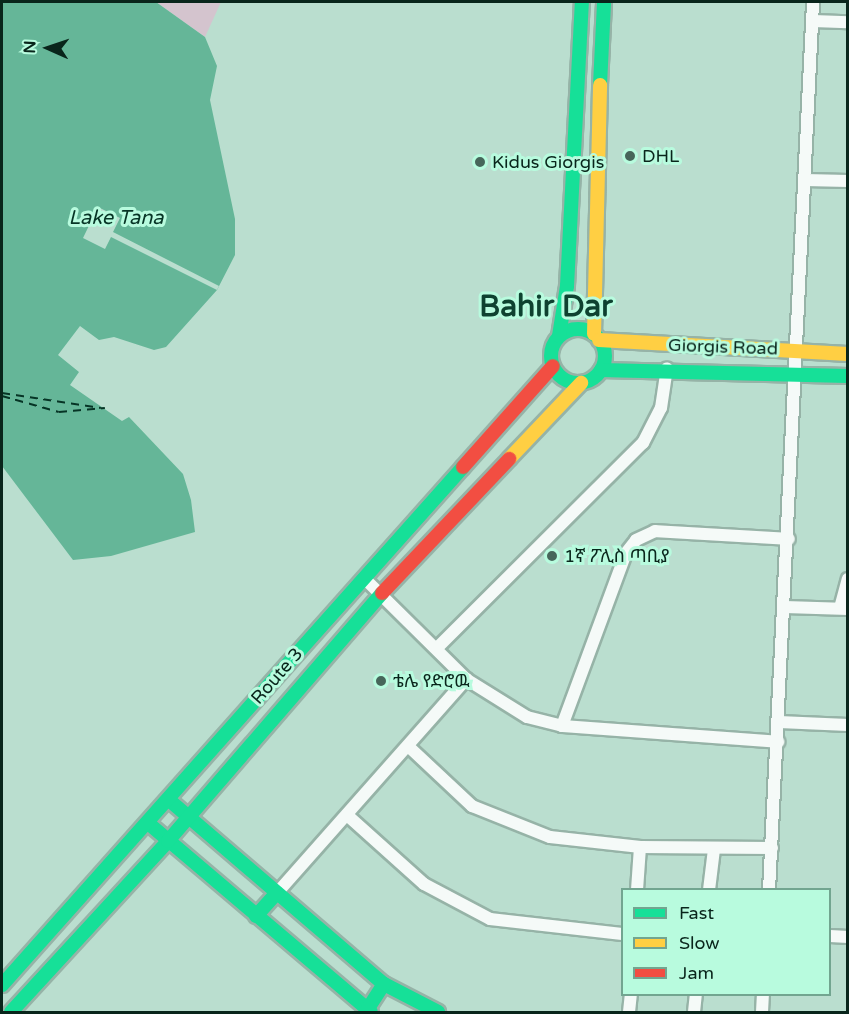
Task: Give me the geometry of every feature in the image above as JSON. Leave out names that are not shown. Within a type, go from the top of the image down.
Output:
[{"type":"main road","points":[[581,383],[564,380],[553,366],[551,353],[559,336],[572,205],[582,2]]},
{"type":"main road","points":[[11,1012],[168,842],[381,594],[581,383],[601,370],[605,355],[597,337],[595,206],[604,2]]},
{"type":"main road","points":[[572,205],[595,206]]},
{"type":"main road","points":[[559,336],[573,329],[597,337]]},
{"type":"main road","name":"Giorgis Road","points":[[597,337],[848,354]]},
{"type":"main road","name":"Route 3","points":[[2,985],[553,366]]},
{"type":"main road","name":"Giorgis Road","points":[[601,370],[667,368],[848,376]]},
{"type":"main road","points":[[169,800],[384,984],[438,1012]]},
{"type":"main road","points":[[148,823],[368,1012],[384,984]]},
{"type":"main road","points":[[256,916],[277,893]]},
{"type":"street","points":[[769,888],[799,374],[813,2]]},
{"type":"street","points":[[813,21],[848,22]]},
{"type":"street","points":[[805,180],[848,181]]},
{"type":"street","points":[[437,648],[643,443],[661,408],[667,368]]},
{"type":"street","points":[[562,726],[626,553],[636,540],[656,531],[789,539]]},
{"type":"street","points":[[364,578],[466,679],[526,717],[562,726],[778,742]]},
{"type":"street","points":[[785,607],[844,608],[848,579]]},
{"type":"street","points":[[277,893],[466,679]]},
{"type":"street","points":[[779,722],[848,725]]},
{"type":"street","points":[[408,746],[472,806],[508,824],[550,837],[640,847],[772,848]]},
{"type":"street","points":[[347,815],[424,884],[490,919],[621,934]]},
{"type":"street","points":[[637,888],[640,847]]},
{"type":"street","points":[[709,888],[714,849]]},
{"type":"street","points":[[831,936],[848,937]]},
{"type":"street","points":[[629,1012],[630,996]]},
{"type":"street","points":[[694,1012],[696,996]]},
{"type":"street","points":[[762,1012],[763,996]]},
{"type":"shaded area","points":[[156,2],[221,2],[205,37]]},
{"type":"water","name":"Lake Tana","points":[[2,2],[156,2],[205,37],[217,66],[210,100],[235,219],[235,255],[217,290],[166,347],[154,350],[114,337],[99,340],[80,326],[58,355],[79,372],[70,385],[122,421],[129,417],[183,474],[191,500],[195,532],[111,556],[73,560],[2,466]]},
{"type":"pier","points":[[98,207],[120,218],[113,232],[219,286],[217,290],[111,237],[105,249],[83,238]]},
{"type":"ferry route","points":[[2,393],[101,408]]},
{"type":"ferry route","points":[[2,396],[59,412],[105,408]]},
{"type":"traffic: fast","points":[[559,336],[567,286],[582,2]]},
{"type":"traffic: fast","points":[[600,85],[604,2]]},
{"type":"traffic: fast","points":[[578,329],[588,331],[597,337],[603,346],[605,356],[603,366],[597,375],[588,381],[578,383],[568,381],[559,375],[553,366],[551,356],[553,346],[559,337],[568,331],[578,329]]},
{"type":"traffic: fast","points":[[601,370],[848,376]]},
{"type":"traffic: fast","points":[[2,985],[463,467]]},
{"type":"traffic: fast","points":[[11,1012],[168,841],[382,593]]},
{"type":"traffic: fast","points":[[169,800],[384,984],[438,1012]]},
{"type":"traffic: fast","points":[[148,823],[371,1012]]},
{"type":"traffic: fast","points":[[256,916],[277,893]]},
{"type":"traffic: fast","points":[[367,1010],[384,984]]},
{"type":"traffic: slow","points":[[594,334],[600,85]]},
{"type":"traffic: slow","points":[[599,340],[848,354]]},
{"type":"traffic: slow","points":[[509,459],[581,383]]},
{"type":"traffic: jam","points":[[463,467],[553,366]]},
{"type":"traffic: jam","points":[[382,593],[509,459]]},
{"type":"place","name":"DHL","points":[[630,156]]},
{"type":"place","name":"Kidus Giorgis","points":[[480,162]]},
{"type":"place","name":"1ኛ ፖሊስ ጣቢያ","points":[[552,556]]},
{"type":"place","name":"ቴሌ የድሮዉ","points":[[381,681]]},
{"type":"district","name":"Bahir Dar","points":[[546,307]]}]
